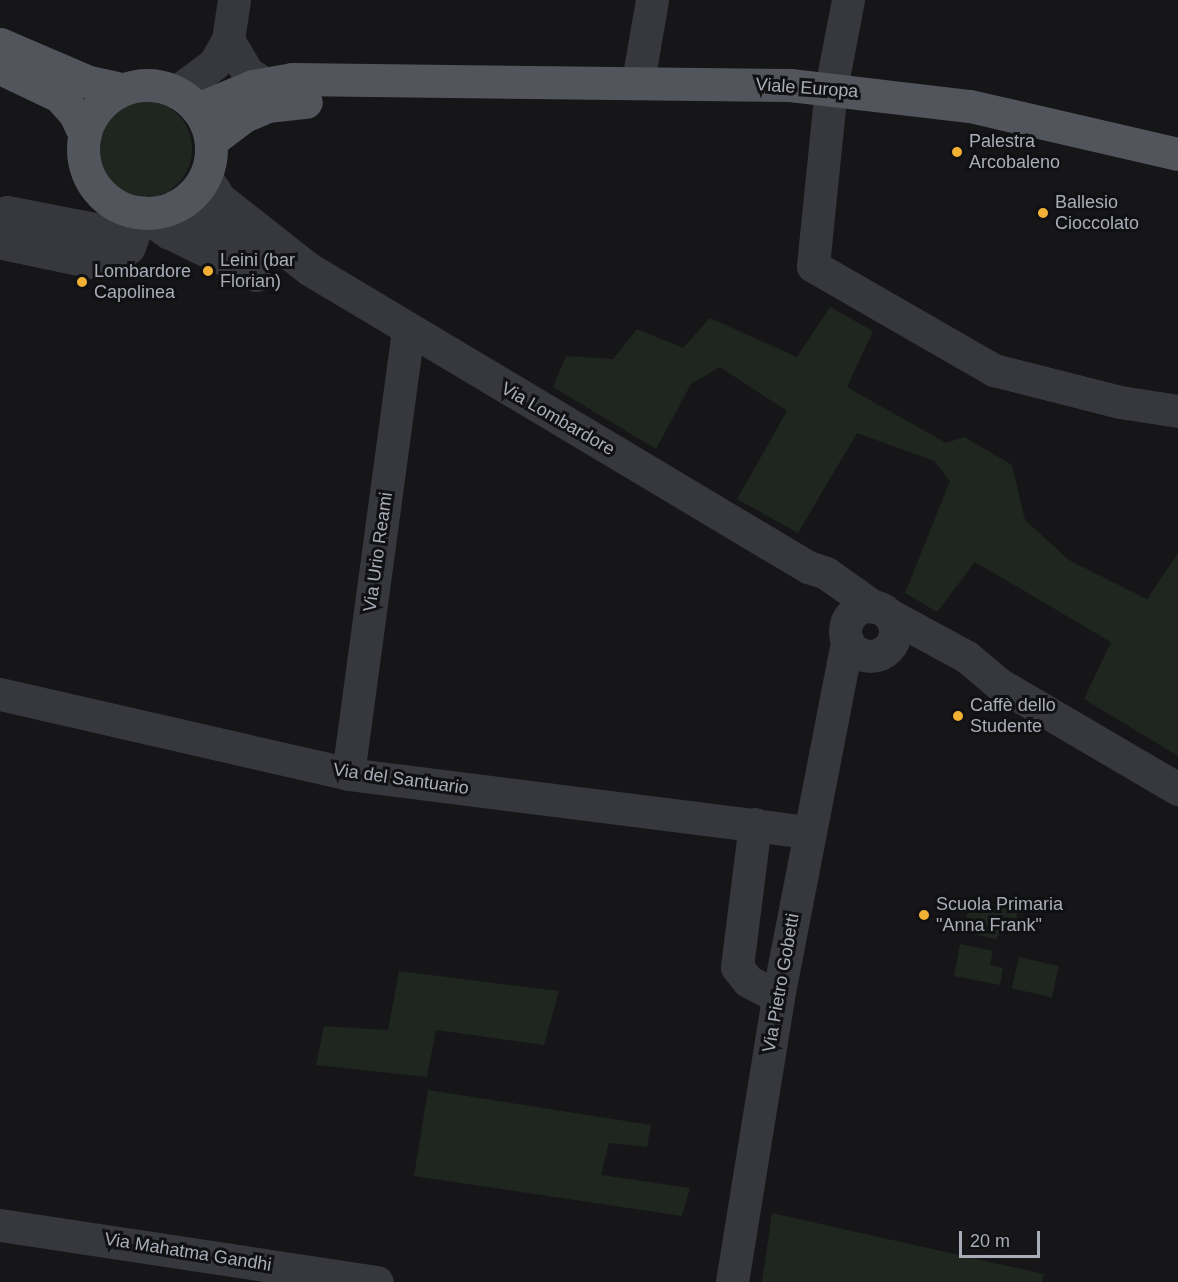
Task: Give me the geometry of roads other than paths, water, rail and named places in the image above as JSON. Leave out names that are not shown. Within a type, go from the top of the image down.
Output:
[{"type":"main road","points":[[0,44],[89,82],[122,89],[161,86],[187,100],[211,141],[205,176],[196,190],[175,206],[141,212],[115,204],[99,192],[89,175],[83,155],[85,135],[103,102],[122,89]]},
{"type":"main road","points":[[0,68],[59,96],[75,114],[85,135]]},
{"type":"main road","name":"Viale Europa","points":[[187,100],[224,95],[265,84],[351,78],[429,84],[638,81],[831,88],[981,108],[1178,154]]},
{"type":"main road","name":"Viale Europa","points":[[211,141],[244,116],[267,106],[353,99],[429,84]]},
{"type":"street","points":[[187,100],[214,64],[228,40],[234,0]]},
{"type":"street","points":[[638,81],[652,0]]},
{"type":"street","points":[[848,0],[831,88],[813,266],[994,370],[1120,402],[1178,411]]},
{"type":"street","points":[[228,40],[248,73],[265,84]]},
{"type":"street","name":"Via Lombardore","points":[[205,176],[220,199],[309,269],[408,331],[808,567],[826,573],[881,610],[967,657],[999,684],[1178,789]]},
{"type":"street","name":"Via Lombardore","points":[[175,206],[254,249],[309,269]]},
{"type":"street","points":[[4,228],[106,231],[141,212],[168,232],[256,275]]},
{"type":"street","name":"Via Urio Reami","points":[[348,774],[408,331]]},
{"type":"street","name":"Via Lombardore","points":[[808,567],[862,643],[924,654],[956,672],[999,684]]},
{"type":"street","points":[[862,643],[856,610],[881,610]]},
{"type":"street","name":"Via Pietro Gobetti","points":[[732,1282],[778,998],[809,832],[840,686],[862,643],[895,633],[881,610]]},
{"type":"street","name":"Via del Santuario","points":[[0,694],[348,774],[809,832]]},
{"type":"street","points":[[755,824],[737,967],[748,981],[778,998]]},
{"type":"street","name":"Via Mahatma Gandhi","points":[[0,1225],[376,1282]]},
{"type":"place","name":"Palestra Arcobaleno","points":[[957,152]]},
{"type":"place","name":"Ballesio Cioccolato","points":[[1043,213]]},
{"type":"place","name":"Leini (bar Florian)","points":[[208,271]]},
{"type":"place","name":"Lombardore Capolinea","points":[[82,282]]},
{"type":"place","name":"Caffè dello Studente","points":[[958,716]]},
{"type":"place","name":"Scuola Primaria \"Anna Frank\"","points":[[924,915]]}]
